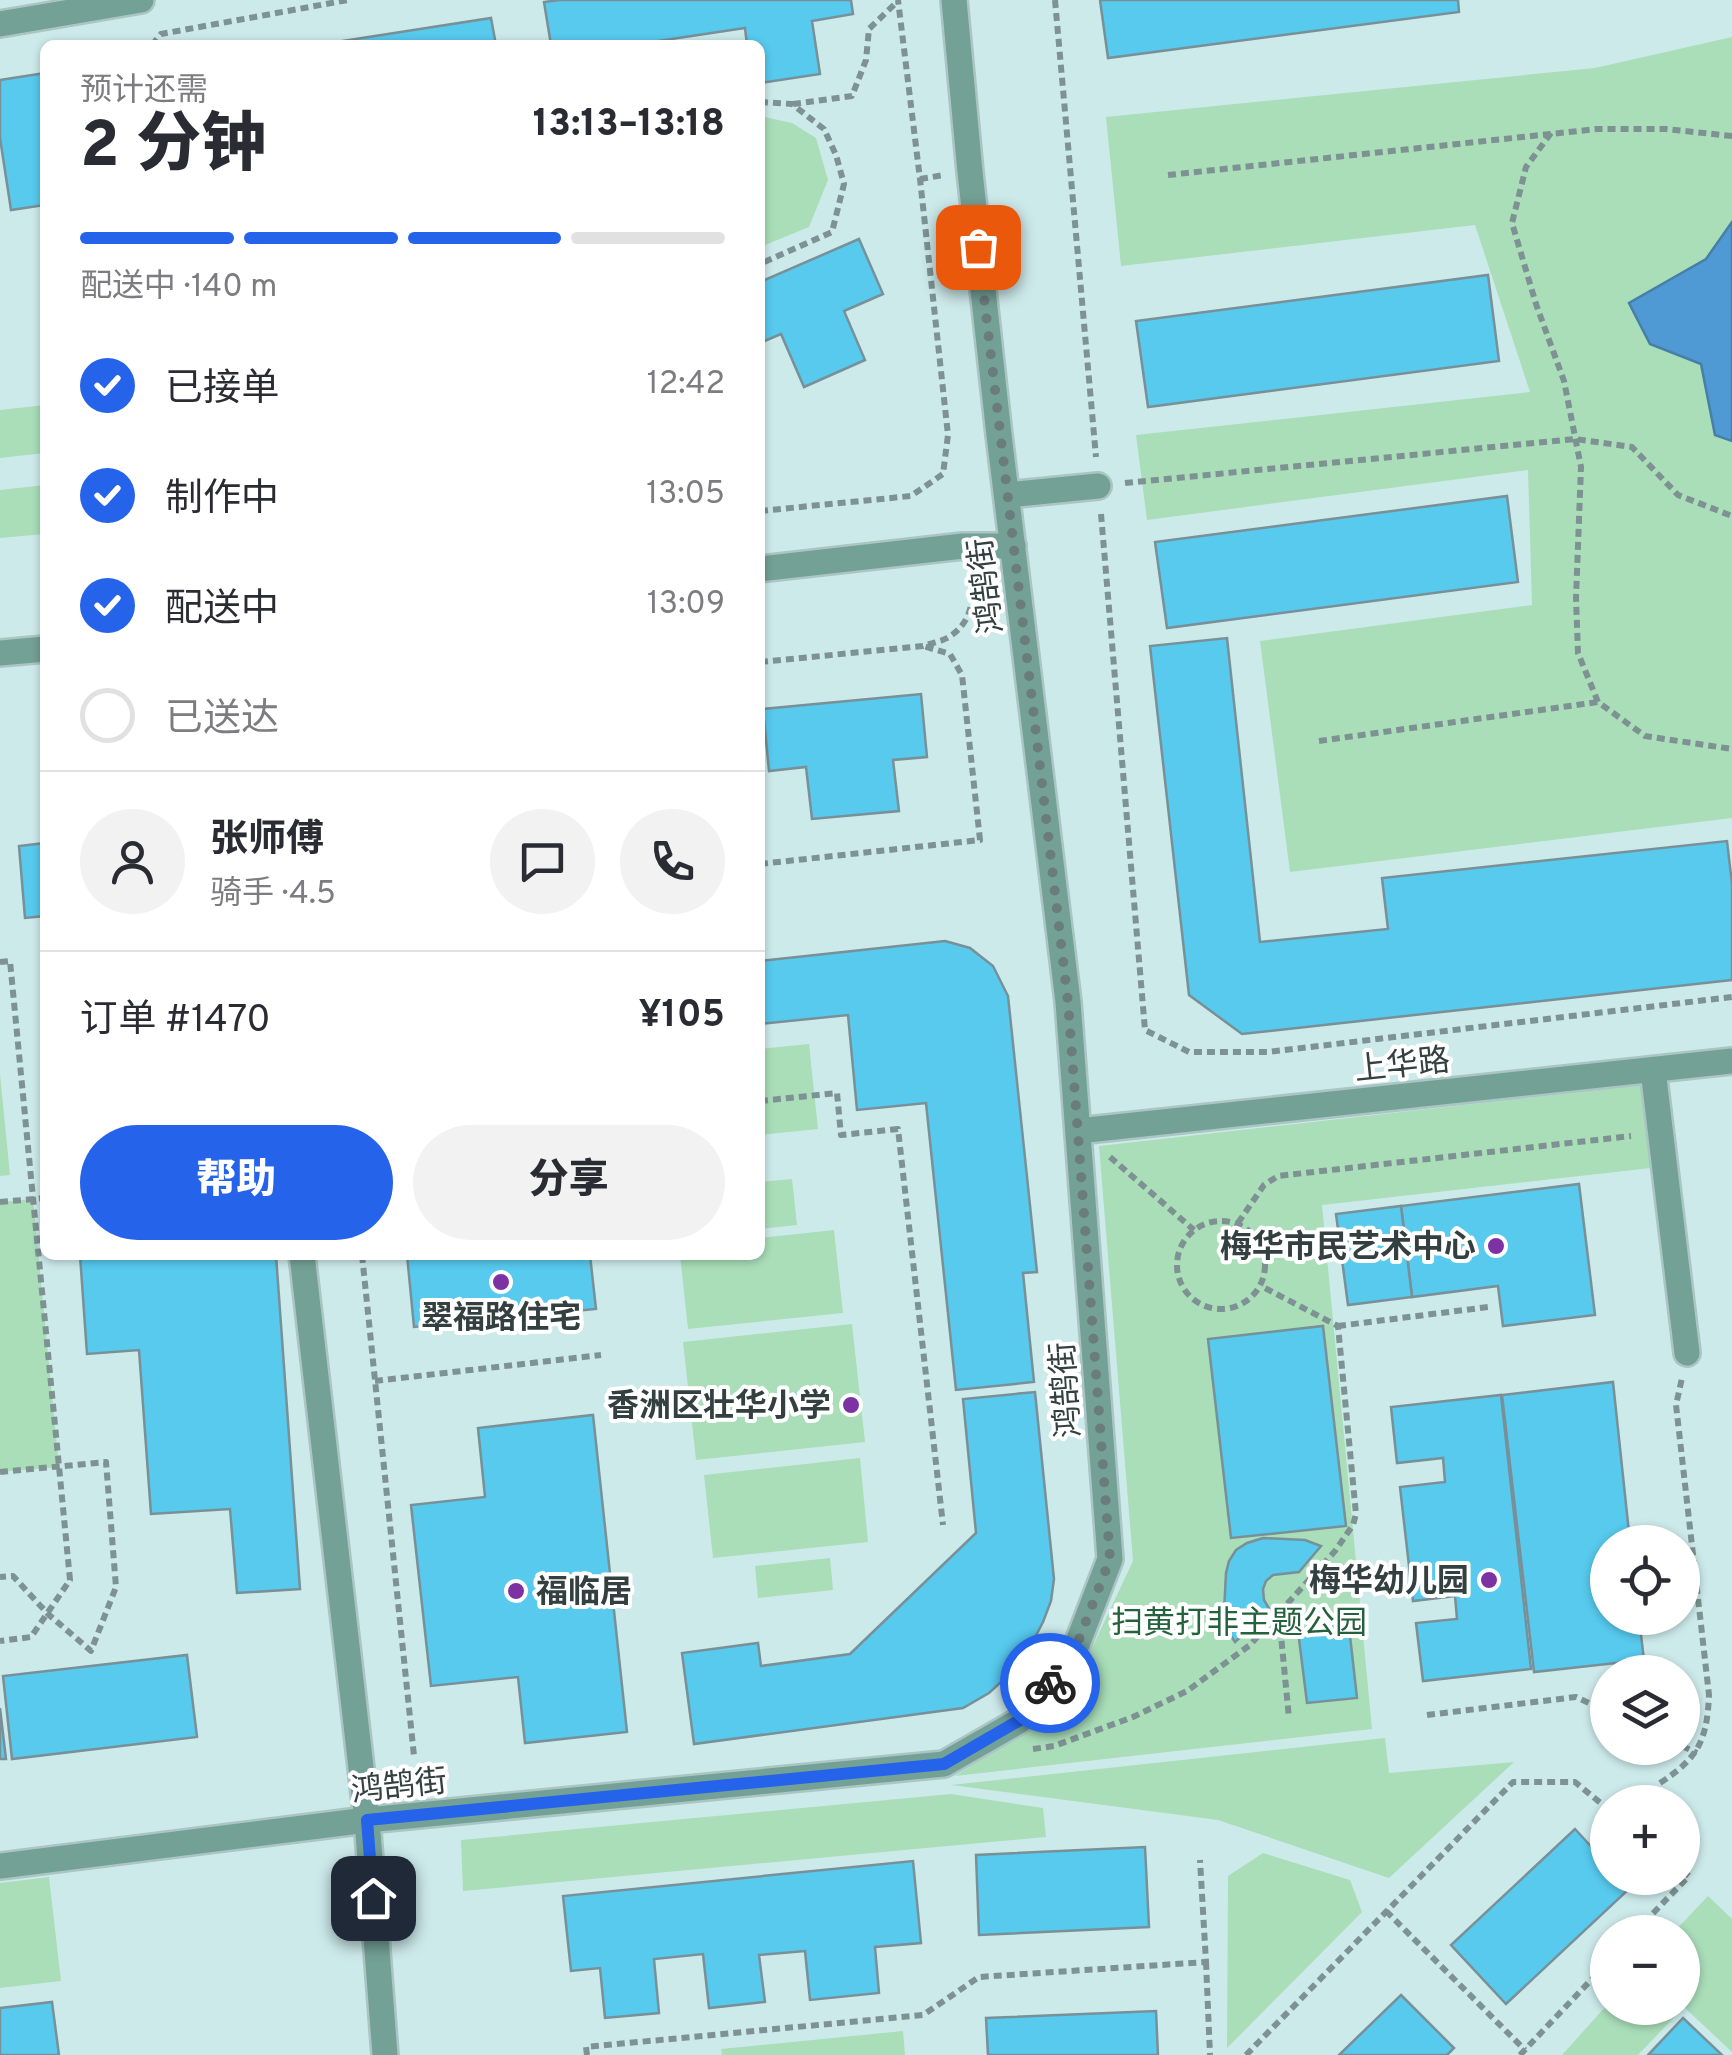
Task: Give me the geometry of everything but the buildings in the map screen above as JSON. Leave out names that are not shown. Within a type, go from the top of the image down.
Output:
[{"type":"street","points":[[0,24],[141,0]]},
{"type":"street","name":"鸿鹄街","points":[[0,1866],[367,1820],[944,1764],[1020,1720],[1073,1655],[1110,1559],[1068,1002],[974,209],[954,0]]},
{"type":"street","points":[[1007,495],[1098,486]]},
{"type":"street","points":[[765,568],[963,546],[1013,546]]},
{"type":"street","points":[[0,654],[40,650]]},
{"type":"street","name":"上华路","points":[[1078,1130],[1732,1061]]},
{"type":"street","points":[[1653,1070],[1687,1353]]},
{"type":"street","points":[[303,1260],[367,1820],[385,2055]]},
{"type":"path","points":[[156,40],[160,34],[348,0]]},
{"type":"path","points":[[1055,0],[1145,1030],[1190,1052],[1268,1052],[1732,997]]},
{"type":"path","points":[[765,102],[792,104],[852,96],[866,60],[869,29],[898,1]]},
{"type":"path","points":[[765,511],[911,496],[943,474],[948,436],[898,1]]},
{"type":"path","points":[[765,262],[832,232],[844,184],[824,129],[792,104]]},
{"type":"path","points":[[1168,174],[1597,129],[1666,129],[1732,136]]},
{"type":"path","points":[[1551,133],[1526,166],[1512,223],[1564,381],[1576,439],[1580,467],[1578,652],[1598,702],[1645,736],[1732,749]]},
{"type":"path","points":[[1098,486],[1576,439],[1632,446],[1678,495],[1732,516]]},
{"type":"path","points":[[765,662],[923,646],[949,637],[967,620],[974,591],[963,546]]},
{"type":"path","points":[[765,863],[980,840],[962,675],[950,654],[923,646]]},
{"type":"path","points":[[1319,740],[1598,702]]},
{"type":"path","points":[[0,962],[10,961],[70,1580],[31,1638],[0,1641]]},
{"type":"path","points":[[765,1100],[837,1093],[841,1135],[898,1129],[943,1525]]},
{"type":"path","points":[[1078,1130],[1194,1230]]},
{"type":"path","points":[[1238,1224],[1264,1185],[1278,1176],[1661,1132]]},
{"type":"path","points":[[0,1202],[40,1198]]},
{"type":"path","points":[[1223,1220],[1238,1224],[1260,1242],[1266,1257],[1261,1286],[1252,1298],[1226,1310],[1198,1304],[1187,1294],[1177,1268],[1184,1240],[1208,1223],[1223,1220]]},
{"type":"path","points":[[363,1260],[414,1756]]},
{"type":"path","points":[[1261,1286],[1338,1326],[1488,1306]]},
{"type":"path","points":[[987,1739],[1003,1752],[1054,1746],[1133,1717],[1187,1691],[1250,1646],[1335,1551],[1354,1520],[1338,1326]]},
{"type":"path","points":[[1687,1353],[1676,1405],[1710,1695],[1708,1720],[1700,1743]]},
{"type":"path","points":[[375,1381],[601,1355]]},
{"type":"path","points":[[0,1472],[106,1462],[116,1587],[91,1651],[48,1614],[13,1576],[0,1577]]},
{"type":"path","points":[[1279,1614],[1288,1718]]},
{"type":"path","points":[[1427,1715],[1576,1697],[1590,1704]]},
{"type":"path","points":[[1660,1783],[1685,1765]]},
{"type":"path","points":[[1246,2055],[1513,1782],[1575,1782],[1590,1794]]},
{"type":"path","points":[[1200,1860],[1210,2055]]},
{"type":"path","points":[[1651,1915],[1671,1895]]},
{"type":"path","points":[[1386,1911],[1522,2052],[1590,1981]]},
{"type":"path","points":[[587,2055],[586,2046],[923,2015],[979,1977],[1206,1962]]},
{"type":"green space","points":[[1732,37],[1732,818],[1290,872],[1260,641],[1532,605],[1528,470],[1147,520],[1136,435],[1530,392],[1475,225],[1121,266],[1106,117],[1595,68]]},
{"type":"green space","points":[[765,117],[792,123],[816,138],[828,180],[809,227],[765,245]]},
{"type":"green space","points":[[40,406],[40,454],[0,458],[0,410]]},
{"type":"green space","points":[[40,486],[40,534],[0,538],[0,490]]},
{"type":"green space","points":[[809,1044],[818,1129],[765,1134],[765,1048]]},
{"type":"green space","points":[[0,1074],[10,1175],[0,1176]]},
{"type":"green space","name":"扫黄打非主题公园","points":[[1643,1085],[1651,1168],[1322,1205],[1372,1729],[955,1776],[1031,1727],[1090,1652],[1133,1561],[1099,1146]]},
{"type":"green space","points":[[792,1179],[797,1225],[765,1228],[765,1182]]},
{"type":"green space","points":[[33,1199],[59,1467],[0,1472],[0,1202]]},
{"type":"green space","points":[[834,1230],[843,1313],[688,1329],[681,1260],[765,1260],[765,1237]]},
{"type":"green space","points":[[852,1324],[865,1442],[696,1460],[683,1342]]},
{"type":"green space","points":[[860,1458],[868,1542],[713,1558],[704,1475]]},
{"type":"green space","points":[[830,1558],[833,1590],[758,1598],[755,1566]]},
{"type":"green space","points":[[1385,1738],[1389,1773],[1514,1762],[1389,1878],[1218,1820],[951,1785]]},
{"type":"green space","points":[[951,1794],[1043,1808],[1046,1837],[463,1891],[461,1840]]},
{"type":"green space","points":[[1263,1853],[1350,1880],[1362,1912],[1227,2048],[1228,1876]]},
{"type":"green space","points":[[49,1877],[61,1981],[0,1988],[0,1883]]},
{"type":"green space","points":[[1708,1896],[1732,1919],[1732,2052],[1700,2022],[1700,1915],[1690,1915]]},
{"type":"green space","points":[[1590,2024],[1667,2025],[1638,2055],[1562,2055]]},
{"type":"green space","points":[[903,2031],[905,2055],[722,2055],[721,2049]]},
{"type":"water","points":[[1732,222],[1732,441],[1715,435],[1701,364],[1650,344],[1629,303],[1706,259]]},
{"type":"way so far","points":[[978,247],[1068,1002],[1110,1559],[1073,1655],[1050,1683]]},
{"type":"place","name":"梅华市民艺术中心","points":[[1496,1246]]},
{"type":"place","name":"翠福路住宅","points":[[501,1282]]},
{"type":"place","name":"香洲区壮华小学","points":[[851,1405]]},
{"type":"place","name":"梅华幼儿园","points":[[1489,1580]]},
{"type":"place","name":"福临居","points":[[516,1591]]},
{"type":"route","points":[[373,1898],[367,1820],[944,1764],[1020,1720],[1050,1683]]}]
